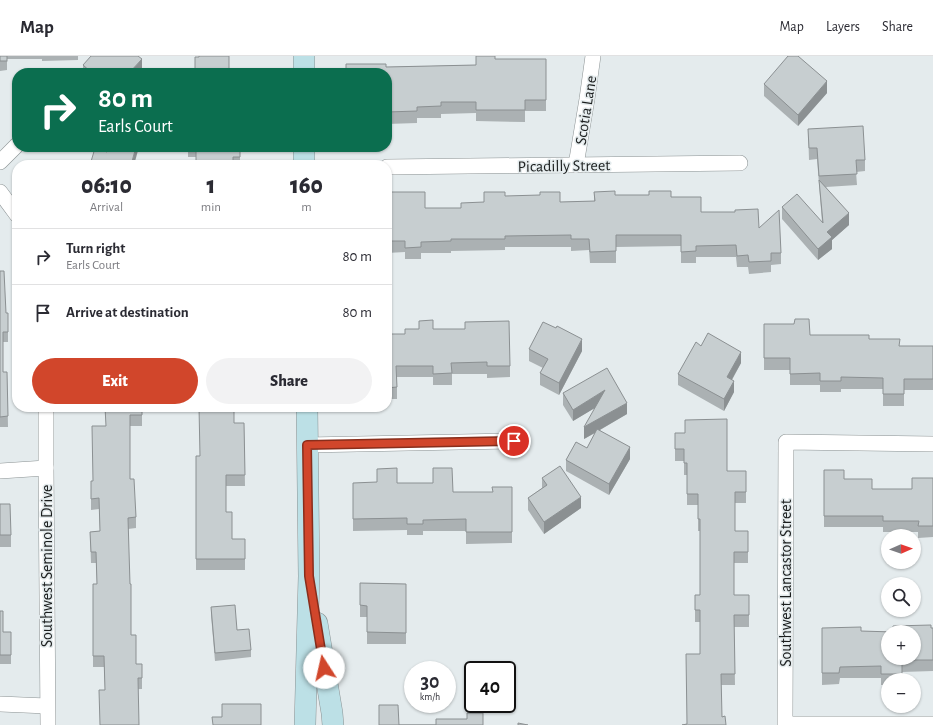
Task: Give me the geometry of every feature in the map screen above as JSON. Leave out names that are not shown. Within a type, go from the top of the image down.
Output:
[{"type":"street","points":[[304,56],[304,68]]},
{"type":"street","name":"Scotia Lane","points":[[576,165],[593,56]]},
{"type":"street","points":[[0,162],[12,150]]},
{"type":"street","name":"Picadilly Street","points":[[392,167],[740,162]]},
{"type":"street","points":[[0,192],[12,208]]},
{"type":"street","name":"Southwest Seminole Drive","points":[[46,412],[48,725]]},
{"type":"street","points":[[305,725],[309,576],[307,412]]},
{"type":"street","points":[[307,445],[514,441]]},
{"type":"street","name":"Southwest Lancastor Street","points":[[785,724],[786,442],[933,444]]},
{"type":"street","points":[[0,471],[46,468]]},
{"type":"street","points":[[309,576],[333,725]]},
{"type":"street","points":[[0,704],[47,706]]},
{"type":"street","points":[[785,724],[933,724]]},
{"type":"building","points":[[0,56],[7,56],[7,61],[0,61]]},
{"type":"building","points":[[91,56],[138,56],[142,59],[134,68],[86,68],[83,65]]},
{"type":"building","points":[[229,56],[229,68],[195,68],[195,57]]},
{"type":"building","points":[[476,56],[495,56],[495,59],[546,59],[546,100],[525,100],[525,110],[476,110],[476,102],[441,102],[441,106],[417,107],[417,111],[392,112],[392,68],[346,68],[346,64],[386,64],[386,67],[476,65]]},
{"type":"building","points":[[788,56],[798,56],[827,81],[798,115],[764,84]]},
{"type":"building","points":[[863,126],[865,160],[856,160],[857,174],[819,176],[817,148],[809,148],[808,129]]},
{"type":"building","points":[[94,152],[135,152],[132,160],[91,160]]},
{"type":"building","points":[[196,152],[240,152],[240,157],[233,157],[233,160],[196,160]]},
{"type":"building","points":[[819,180],[849,213],[827,232],[832,237],[818,249],[782,207],[797,194],[823,223]]},
{"type":"building","points":[[615,191],[615,195],[649,195],[649,191],[671,191],[671,197],[701,197],[701,212],[735,212],[735,210],[758,209],[759,228],[779,210],[781,253],[771,253],[771,261],[749,262],[748,255],[737,256],[736,245],[696,246],[696,251],[681,252],[681,235],[616,235],[616,251],[590,252],[589,239],[571,239],[571,235],[505,236],[505,239],[451,239],[451,241],[421,242],[421,247],[405,248],[405,241],[392,241],[392,192],[425,192],[425,208],[461,208],[461,203],[484,202],[484,192],[505,192],[505,196],[540,195],[540,192],[560,192],[560,202],[595,201],[594,192]]},
{"type":"building","points":[[0,271],[4,271],[6,313],[8,313],[8,332],[3,332],[3,372],[7,372],[8,416],[0,417]]},
{"type":"building","points":[[795,319],[809,319],[810,335],[869,335],[869,339],[900,339],[899,346],[933,346],[933,379],[904,379],[904,394],[883,394],[883,378],[841,377],[841,381],[820,381],[820,373],[790,374],[790,358],[764,358],[764,324],[794,324]]},
{"type":"building","points":[[433,320],[433,329],[465,329],[465,322],[509,321],[510,366],[487,366],[487,362],[451,363],[452,373],[433,374],[433,366],[396,366],[397,387],[392,388],[392,334],[405,334],[405,329],[419,329],[419,321]]},
{"type":"building","points":[[543,322],[556,328],[557,326],[582,339],[559,383],[540,373],[548,359],[529,349]]},
{"type":"building","points":[[708,333],[741,352],[727,377],[734,381],[724,399],[678,374],[696,342],[701,346]]},
{"type":"building","points":[[607,368],[627,403],[584,427],[605,390],[573,410],[563,393]]},
{"type":"building","points":[[105,412],[142,412],[142,415],[130,415],[130,479],[134,479],[136,517],[128,518],[131,584],[131,635],[136,635],[136,664],[142,664],[142,678],[138,678],[139,725],[100,725],[99,690],[105,690],[104,656],[93,656],[93,584],[97,584],[96,552],[91,552],[90,532],[100,531],[99,498],[91,499],[91,481],[93,481],[92,426],[106,426]]},
{"type":"building","points":[[199,412],[234,412],[234,423],[244,423],[245,475],[226,475],[226,512],[232,512],[232,539],[245,539],[245,559],[196,559],[196,456],[200,456]]},
{"type":"building","points":[[727,419],[727,471],[746,471],[746,492],[735,492],[735,531],[748,531],[748,552],[734,552],[734,595],[749,595],[749,615],[734,615],[735,674],[721,674],[722,717],[725,716],[726,725],[682,725],[687,724],[686,654],[700,654],[700,610],[695,610],[695,595],[700,595],[700,519],[698,519],[698,494],[687,494],[687,463],[684,463],[684,449],[675,449],[675,433],[685,433],[685,420]]},
{"type":"building","points":[[597,429],[630,447],[609,484],[566,460],[576,442],[587,448]]},
{"type":"building","points":[[560,466],[581,497],[544,522],[528,498],[547,485],[542,478]]},
{"type":"building","points":[[397,468],[397,483],[433,483],[433,468],[452,468],[453,492],[493,492],[492,487],[512,487],[512,532],[466,532],[466,519],[423,520],[423,524],[407,524],[407,518],[353,519],[353,483],[377,482],[377,469]]},
{"type":"building","points":[[824,470],[844,470],[844,479],[872,479],[872,489],[912,489],[912,478],[933,478],[933,526],[918,526],[919,521],[883,521],[883,516],[824,516]]},
{"type":"building","points":[[0,504],[10,504],[11,535],[0,535]]},
{"type":"building","points":[[360,583],[406,584],[406,633],[367,632],[367,606],[360,605]]},
{"type":"building","points":[[235,605],[237,630],[249,629],[251,650],[215,653],[211,607]]},
{"type":"building","points":[[0,611],[3,611],[3,632],[11,632],[11,655],[0,655]]},
{"type":"building","points":[[921,625],[931,625],[931,628],[933,628],[933,660],[921,660]]},
{"type":"building","points":[[861,627],[861,631],[881,632],[881,665],[902,665],[902,673],[881,673],[881,666],[840,667],[839,673],[822,673],[822,628]]},
{"type":"building","points":[[222,704],[261,704],[261,725],[213,725],[212,717],[222,717]]},
{"type":"building","points":[[379,705],[398,705],[399,725],[379,725]]},
{"type":"building","points":[[467,713],[483,713],[483,725],[436,725],[436,719],[467,719]]},
{"type":"route","points":[[324,668],[309,576],[307,445],[514,441]]}]
